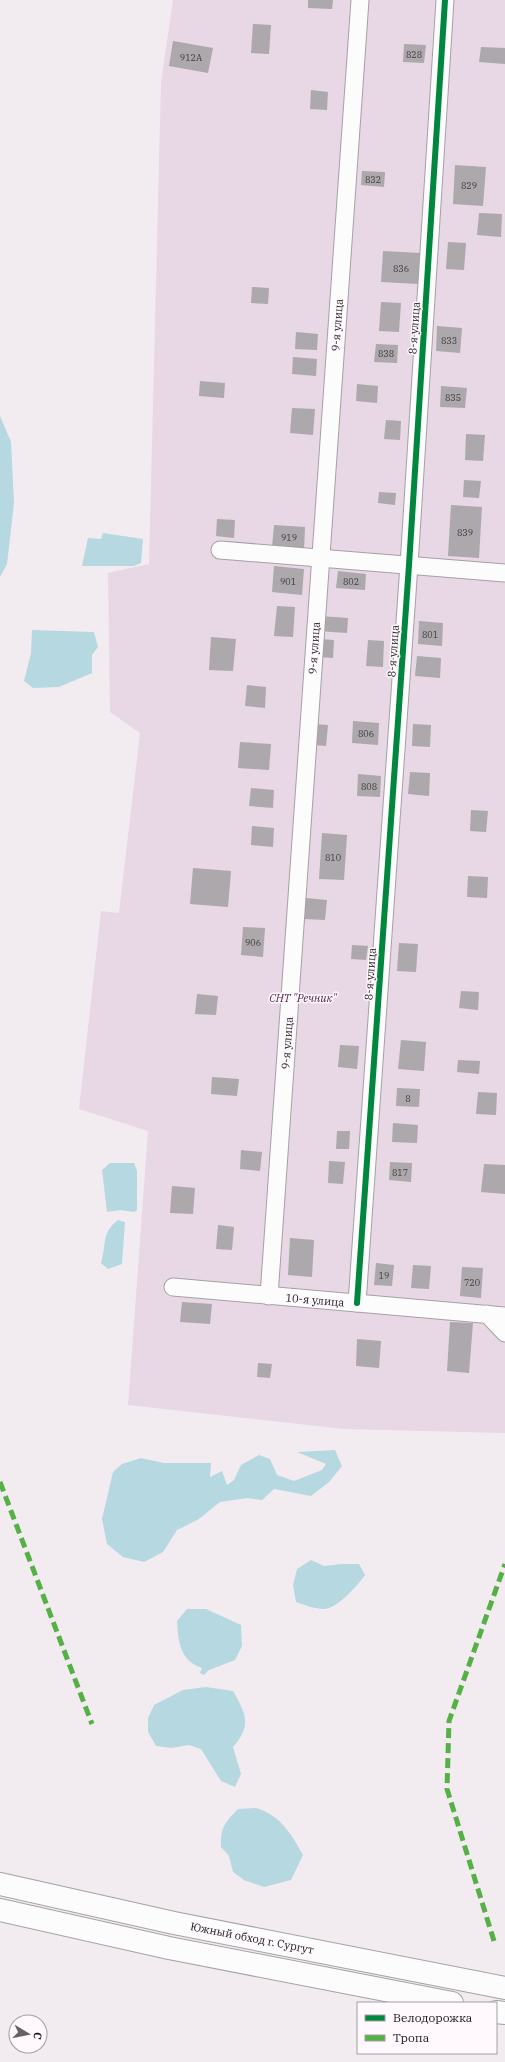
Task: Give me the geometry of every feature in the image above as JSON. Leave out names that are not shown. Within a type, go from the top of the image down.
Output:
[{"type":"highway","name":"Южный обход г. Сургут","points":[[0,1884],[174,1923],[505,1988]]},
{"type":"highway","points":[[0,1910],[169,1948],[447,2002]]},
{"type":"street","name":"9-я улица","points":[[269,1296],[360,0]]},
{"type":"street","name":"8-я улица","points":[[357,1303],[409,565],[445,0]]},
{"type":"street","points":[[220,550],[505,573]]},
{"type":"street","name":"10-я улица","points":[[173,1287],[505,1316]]},
{"type":"street","points":[[487,1314],[505,1333]]},
{"type":"green space","name":"СНТ \"Речник\"","points":[[173,0],[505,0],[505,1433],[344,1429],[128,1405],[148,1131],[79,1109],[101,911],[119,913],[140,733],[110,712],[108,573],[149,564],[161,83]]},
{"type":"water","points":[[0,416],[11,442],[14,503],[7,564],[0,577]]},
{"type":"water","points":[[103,533],[143,539],[141,563],[134,566],[82,566],[88,538],[101,539]]},
{"type":"water","points":[[32,630],[94,632],[98,647],[92,655],[92,673],[59,687],[33,688],[24,681],[31,653]]},
{"type":"water","points":[[110,1163],[134,1163],[137,1171],[137,1210],[134,1212],[121,1210],[107,1212],[102,1170]]},
{"type":"water","points":[[118,1220],[125,1222],[122,1264],[108,1269],[101,1263],[105,1239],[109,1230]]},
{"type":"water","points":[[335,1450],[342,1466],[329,1482],[311,1496],[274,1489],[262,1500],[247,1498],[220,1502],[199,1519],[177,1530],[163,1552],[144,1562],[123,1557],[107,1544],[102,1519],[113,1472],[122,1464],[141,1458],[164,1463],[211,1463],[210,1477],[222,1471],[227,1485],[234,1480],[241,1465],[259,1455],[270,1459],[277,1475],[294,1481],[322,1470],[326,1464],[297,1452]]},
{"type":"water","points":[[311,1560],[324,1566],[359,1564],[365,1575],[341,1601],[335,1605],[324,1609],[310,1607],[296,1602],[293,1585],[297,1569]]},
{"type":"water","points":[[187,1609],[206,1609],[241,1625],[242,1646],[235,1660],[209,1670],[204,1675],[200,1673],[202,1668],[189,1661],[182,1649],[178,1636],[177,1621]]},
{"type":"water","points":[[206,1687],[233,1691],[244,1713],[245,1726],[239,1739],[233,1747],[241,1774],[235,1787],[221,1781],[201,1749],[189,1745],[171,1748],[156,1746],[148,1732],[148,1718],[154,1705],[183,1690]]},
{"type":"water","points":[[256,1808],[272,1815],[284,1826],[294,1839],[303,1855],[291,1880],[264,1887],[244,1880],[233,1872],[229,1856],[221,1847],[221,1835],[224,1826],[238,1809]]},
{"type":"building","points":[[308,0],[333,0],[332,9],[308,8]]},
{"type":"building","points":[[253,24],[271,25],[269,54],[251,53]]},
{"type":"building","points":[[173,41],[213,48],[208,73],[169,66]]},
{"type":"building","points":[[404,44],[426,45],[424,63],[403,62]]},
{"type":"building","points":[[481,47],[505,48],[505,64],[479,62]]},
{"type":"building","points":[[311,90],[328,92],[327,110],[310,109]]},
{"type":"building","points":[[455,165],[486,167],[483,206],[453,204]]},
{"type":"building","points":[[362,171],[385,172],[384,187],[361,185]]},
{"type":"building","points":[[479,213],[502,214],[501,237],[477,235]]},
{"type":"building","points":[[448,242],[466,243],[464,270],[446,269]]},
{"type":"building","points":[[383,251],[421,253],[419,284],[381,282]]},
{"type":"building","points":[[252,287],[269,288],[268,304],[251,303]]},
{"type":"building","points":[[381,302],[401,303],[399,332],[379,331]]},
{"type":"building","points":[[437,326],[462,328],[460,353],[436,351]]},
{"type":"building","points":[[296,332],[318,334],[317,350],[295,349]]},
{"type":"building","points":[[376,344],[398,345],[397,363],[374,362]]},
{"type":"building","points":[[293,357],[317,359],[316,376],[292,374]]},
{"type":"building","points":[[200,381],[225,383],[224,398],[199,396]]},
{"type":"building","points":[[357,384],[378,386],[377,403],[356,401]]},
{"type":"building","points":[[441,386],[467,388],[465,408],[440,407]]},
{"type":"building","points":[[292,408],[315,409],[313,435],[290,433]]},
{"type":"building","points":[[386,420],[401,421],[400,440],[384,439]]},
{"type":"building","points":[[466,434],[485,435],[483,461],[465,460]]},
{"type":"building","points":[[464,480],[481,481],[479,498],[463,497]]},
{"type":"building","points":[[379,492],[396,493],[395,505],[378,503]]},
{"type":"building","points":[[451,505],[482,507],[479,558],[448,556]]},
{"type":"building","points":[[217,519],[235,520],[234,538],[216,536]]},
{"type":"building","points":[[274,525],[305,527],[304,550],[272,547]]},
{"type":"building","points":[[274,566],[304,569],[302,595],[272,592]]},
{"type":"building","points":[[338,571],[366,574],[365,590],[336,588]]},
{"type":"building","points":[[277,606],[295,607],[293,637],[274,636]]},
{"type":"building","points":[[319,616],[348,618],[347,633],[318,631]]},
{"type":"building","points":[[419,621],[443,623],[442,646],[418,644]]},
{"type":"building","points":[[211,637],[236,639],[233,671],[209,670]]},
{"type":"building","points":[[320,639],[334,640],[333,658],[319,657]]},
{"type":"building","points":[[368,640],[384,641],[383,667],[366,666]]},
{"type":"building","points":[[417,656],[441,658],[440,678],[415,676]]},
{"type":"building","points":[[247,685],[266,687],[265,708],[245,706]]},
{"type":"building","points":[[353,721],[379,723],[378,745],[352,743]]},
{"type":"building","points":[[314,724],[328,725],[326,746],[313,745]]},
{"type":"building","points":[[413,724],[431,725],[430,747],[412,746]]},
{"type":"building","points":[[240,742],[271,744],[269,770],[238,768]]},
{"type":"building","points":[[410,772],[430,773],[429,796],[408,794]]},
{"type":"building","points":[[358,774],[381,776],[380,797],[357,796]]},
{"type":"building","points":[[251,788],[274,790],[273,808],[249,806]]},
{"type":"building","points":[[471,810],[488,811],[486,832],[470,831]]},
{"type":"building","points":[[252,826],[274,828],[273,847],[251,845]]},
{"type":"building","points":[[322,833],[347,835],[344,880],[319,879]]},
{"type":"building","points":[[193,868],[231,871],[228,907],[190,904]]},
{"type":"building","points":[[468,876],[488,877],[487,898],[467,897]]},
{"type":"building","points":[[306,898],[327,900],[325,920],[304,919]]},
{"type":"building","points":[[243,927],[265,928],[263,957],[241,955]]},
{"type":"building","points":[[399,943],[418,944],[416,972],[397,971]]},
{"type":"building","points":[[352,945],[368,946],[366,960],[351,959]]},
{"type":"building","points":[[461,991],[479,992],[478,1010],[459,1008]]},
{"type":"building","points":[[197,994],[218,996],[216,1015],[195,1014]]},
{"type":"building","points":[[401,1040],[426,1042],[424,1071],[398,1069]]},
{"type":"building","points":[[340,1045],[359,1046],[357,1069],[338,1067]]},
{"type":"building","points":[[458,1060],[480,1061],[479,1074],[457,1072]]},
{"type":"building","points":[[212,1077],[239,1079],[237,1096],[211,1094]]},
{"type":"building","points":[[397,1088],[420,1089],[419,1107],[396,1106]]},
{"type":"building","points":[[478,1092],[497,1093],[496,1115],[476,1114]]},
{"type":"building","points":[[393,1123],[418,1125],[417,1143],[392,1142]]},
{"type":"building","points":[[337,1131],[350,1131],[349,1149],[336,1149]]},
{"type":"building","points":[[241,1150],[262,1152],[260,1171],[240,1169]]},
{"type":"building","points":[[329,1161],[345,1162],[343,1184],[328,1183]]},
{"type":"building","points":[[390,1162],[412,1163],[411,1182],[389,1180]]},
{"type":"building","points":[[484,1164],[505,1165],[505,1194],[481,1192]]},
{"type":"building","points":[[172,1186],[195,1188],[193,1214],[170,1213]]},
{"type":"building","points":[[218,1225],[234,1227],[232,1250],[216,1249]]},
{"type":"building","points":[[290,1238],[314,1240],[312,1277],[288,1275]]},
{"type":"building","points":[[376,1263],[394,1265],[392,1286],[374,1285]]},
{"type":"building","points":[[413,1265],[431,1266],[429,1289],[411,1288]]},
{"type":"building","points":[[462,1267],[483,1268],[481,1298],[460,1296]]},
{"type":"building","points":[[182,1302],[212,1304],[210,1324],[180,1322]]},
{"type":"building","points":[[450,1322],[473,1323],[469,1373],[447,1371]]},
{"type":"building","points":[[357,1339],[381,1341],[379,1368],[356,1366]]},
{"type":"building","points":[[258,1363],[272,1364],[270,1378],[257,1377]]},
{"type":"marked path","points":[[0,1482],[92,1724]]},
{"type":"marked path","points":[[494,1941],[447,1789],[449,1721],[505,1564]]},
{"type":"cycle path","points":[[357,1303],[409,565],[445,0]]}]
